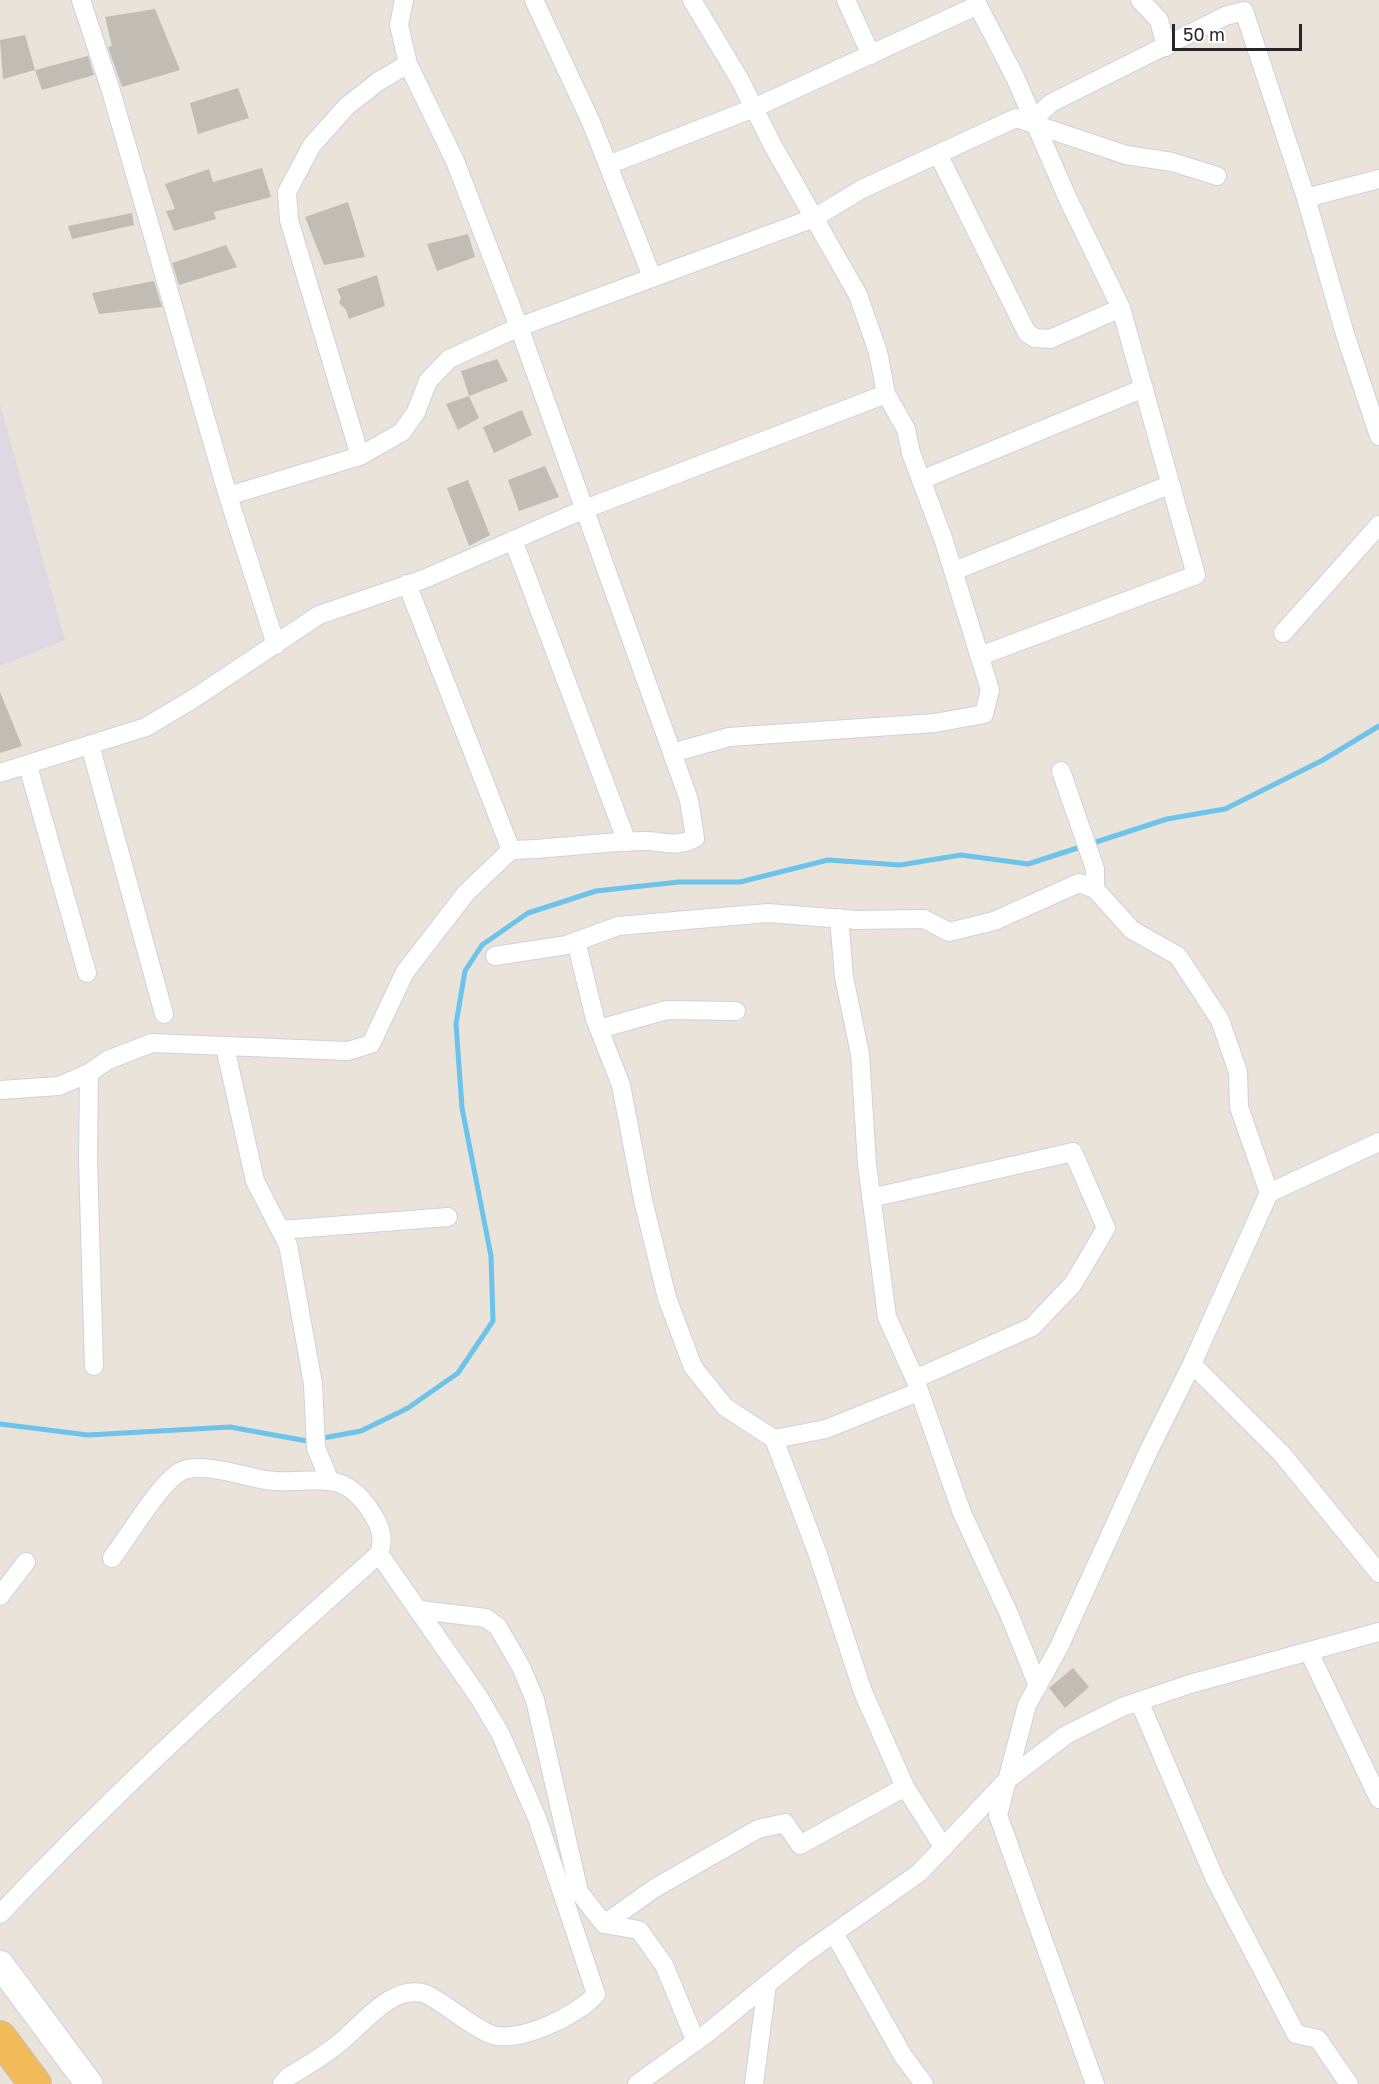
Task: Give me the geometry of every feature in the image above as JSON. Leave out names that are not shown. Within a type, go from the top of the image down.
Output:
[{"type":"highway","points":[[0,2037],[35,2084]]},
{"type":"main road","points":[[0,1964],[89,2084]]},
{"type":"street","points":[[81,0],[111,91],[228,496],[276,645]]},
{"type":"street","points":[[0,1090],[59,1086],[89,1073],[108,1060],[152,1043],[348,1051],[371,1044],[405,972],[466,893],[511,850],[560,849],[643,840],[681,845],[695,838],[689,800],[519,327],[455,161],[408,64],[399,26],[404,0]]},
{"type":"street","points":[[534,0],[608,165],[652,277]]},
{"type":"street","points":[[672,753],[729,737],[934,723],[984,714],[990,690],[954,571],[911,453],[906,429],[886,394],[878,352],[858,295],[692,0]]},
{"type":"street","points":[[846,0],[871,55]]},
{"type":"street","points":[[1140,0],[1159,20],[1166,47]]},
{"type":"street","points":[[608,165],[754,108],[871,55],[976,3],[1015,77],[1121,308],[1196,575],[980,656]]},
{"type":"street","points":[[1036,126],[1036,117],[1051,103],[1248,6],[1345,334],[1379,436]]},
{"type":"street","points":[[360,456],[289,220],[287,192],[312,145],[347,106],[380,81],[408,64]]},
{"type":"street","points":[[228,496],[360,456],[402,432],[416,412],[428,381],[449,359],[519,327],[814,218],[862,189],[1016,118],[1126,155],[1173,162],[1217,176]]},
{"type":"street","points":[[938,154],[1027,333],[1035,338],[1050,339],[1121,308]]},
{"type":"street","points":[[1306,198],[1379,179]]},
{"type":"street","points":[[921,480],[1144,388]]},
{"type":"street","points":[[0,773],[146,727],[276,645],[319,615],[407,584],[585,509],[886,394]]},
{"type":"street","points":[[954,571],[1169,485]]},
{"type":"street","points":[[1283,633],[1379,525]]},
{"type":"street","points":[[513,540],[627,842]]},
{"type":"street","points":[[407,584],[511,850]]},
{"type":"street","points":[[90,745],[164,1014]]},
{"type":"street","points":[[28,766],[87,973]]},
{"type":"street","points":[[1061,771],[1095,869],[1095,889]]},
{"type":"street","points":[[495,956],[576,941],[618,926],[768,913],[839,918],[924,919],[949,932],[994,921],[1049,894],[1079,883],[1095,889],[1132,930],[1178,956],[1220,1020],[1238,1072],[1239,1107],[1269,1192]]},
{"type":"street","points":[[839,918],[844,977],[860,1054],[871,1198],[886,1317],[917,1385],[962,1513],[1009,1614],[1038,1686]]},
{"type":"street","points":[[576,941],[599,1029],[621,1085],[643,1200],[667,1298],[693,1367],[725,1407],[774,1439],[817,1552],[863,1692],[905,1787],[944,1848]]},
{"type":"street","points":[[599,1029],[667,1010],[736,1011]]},
{"type":"street","points":[[225,1047],[255,1181],[281,1230],[292,1268],[313,1384],[316,1448],[329,1479]]},
{"type":"street","points":[[89,1073],[87,1161],[94,1366]]},
{"type":"street","points":[[1095,2084],[998,1815],[1027,1705],[1059,1647],[1148,1452],[1192,1364],[1269,1192],[1379,1142]]},
{"type":"street","points":[[774,1439],[826,1429],[1032,1327],[1073,1284],[1106,1228],[1073,1152],[871,1198]]},
{"type":"street","points":[[281,1230],[448,1217]]},
{"type":"street","points":[[1192,1364],[1282,1454],[1379,1573]]},
{"type":"street","points":[[0,1914],[60,1850],[255,1665],[379,1554],[382,1545],[378,1523],[368,1505],[351,1488],[329,1479],[268,1480],[197,1467],[181,1471],[169,1481],[112,1558]]},
{"type":"street","points":[[282,2084],[288,2077],[339,2044],[380,2007],[414,1990],[426,1994],[491,2035],[506,2036],[560,2022],[596,1994],[537,1818],[501,1733],[420,1610],[379,1554]]},
{"type":"street","points":[[0,1596],[26,1562]]},
{"type":"street","points":[[420,1610],[486,1618],[498,1627],[521,1666],[535,1700],[579,1892],[604,1924],[639,1930],[664,1965],[696,2042]]},
{"type":"street","points":[[637,2084],[696,2042],[834,1933],[920,1873],[1008,1780],[1066,1735],[1139,1701],[1190,1684],[1379,1632]]},
{"type":"street","points":[[1309,1652],[1379,1799]]},
{"type":"street","points":[[1139,1701],[1215,1879],[1296,2034],[1318,2039],[1349,2084]]},
{"type":"street","points":[[604,1924],[655,1888],[758,1829],[786,1823],[800,1845],[905,1787]]},
{"type":"street","points":[[834,1933],[903,2055],[924,2084]]},
{"type":"street","points":[[754,2084],[767,1984]]},
{"type":"shaded area","points":[[0,404],[65,640],[0,666]]},
{"type":"building","points":[[155,9],[180,70],[122,87],[108,47],[112,46],[105,17]]},
{"type":"building","points":[[25,35],[35,70],[3,79],[0,40]]},
{"type":"building","points":[[88,56],[94,75],[42,90],[35,70]]},
{"type":"building","points":[[238,88],[249,118],[198,134],[190,103]]},
{"type":"building","points":[[262,168],[271,197],[214,212],[216,219],[174,231],[166,211],[175,209],[165,184],[209,169],[213,182]]},
{"type":"building","points":[[348,202],[365,257],[324,265],[305,217]]},
{"type":"building","points":[[132,213],[134,225],[72,239],[68,226]]},
{"type":"building","points":[[468,234],[475,257],[437,271],[427,244]]},
{"type":"building","points":[[226,245],[237,267],[179,285],[172,263]]},
{"type":"building","points":[[377,275],[385,306],[349,319],[346,310],[339,303],[341,298],[337,289]]},
{"type":"building","points":[[154,281],[162,307],[99,314],[92,293]]},
{"type":"building","points":[[497,359],[508,381],[469,396],[461,371]]},
{"type":"building","points":[[469,396],[479,418],[458,430],[446,404]]},
{"type":"building","points":[[522,410],[532,435],[494,453],[483,427]]},
{"type":"building","points":[[545,466],[559,497],[519,511],[508,480]]},
{"type":"building","points":[[468,480],[490,535],[469,546],[447,488]]},
{"type":"building","points":[[0,692],[22,746],[0,753]]},
{"type":"building","points":[[1073,1668],[1089,1687],[1065,1708],[1049,1688]]},
{"type":"waterway","points":[[0,1424],[88,1435],[230,1427],[307,1441],[361,1431],[408,1408],[458,1373],[493,1321],[491,1256],[462,1108],[456,1024],[465,971],[482,945],[528,913],[596,891],[679,882],[740,882],[828,860],[900,865],[961,855],[1028,864],[1167,819],[1225,809],[1323,760],[1379,726]]}]
